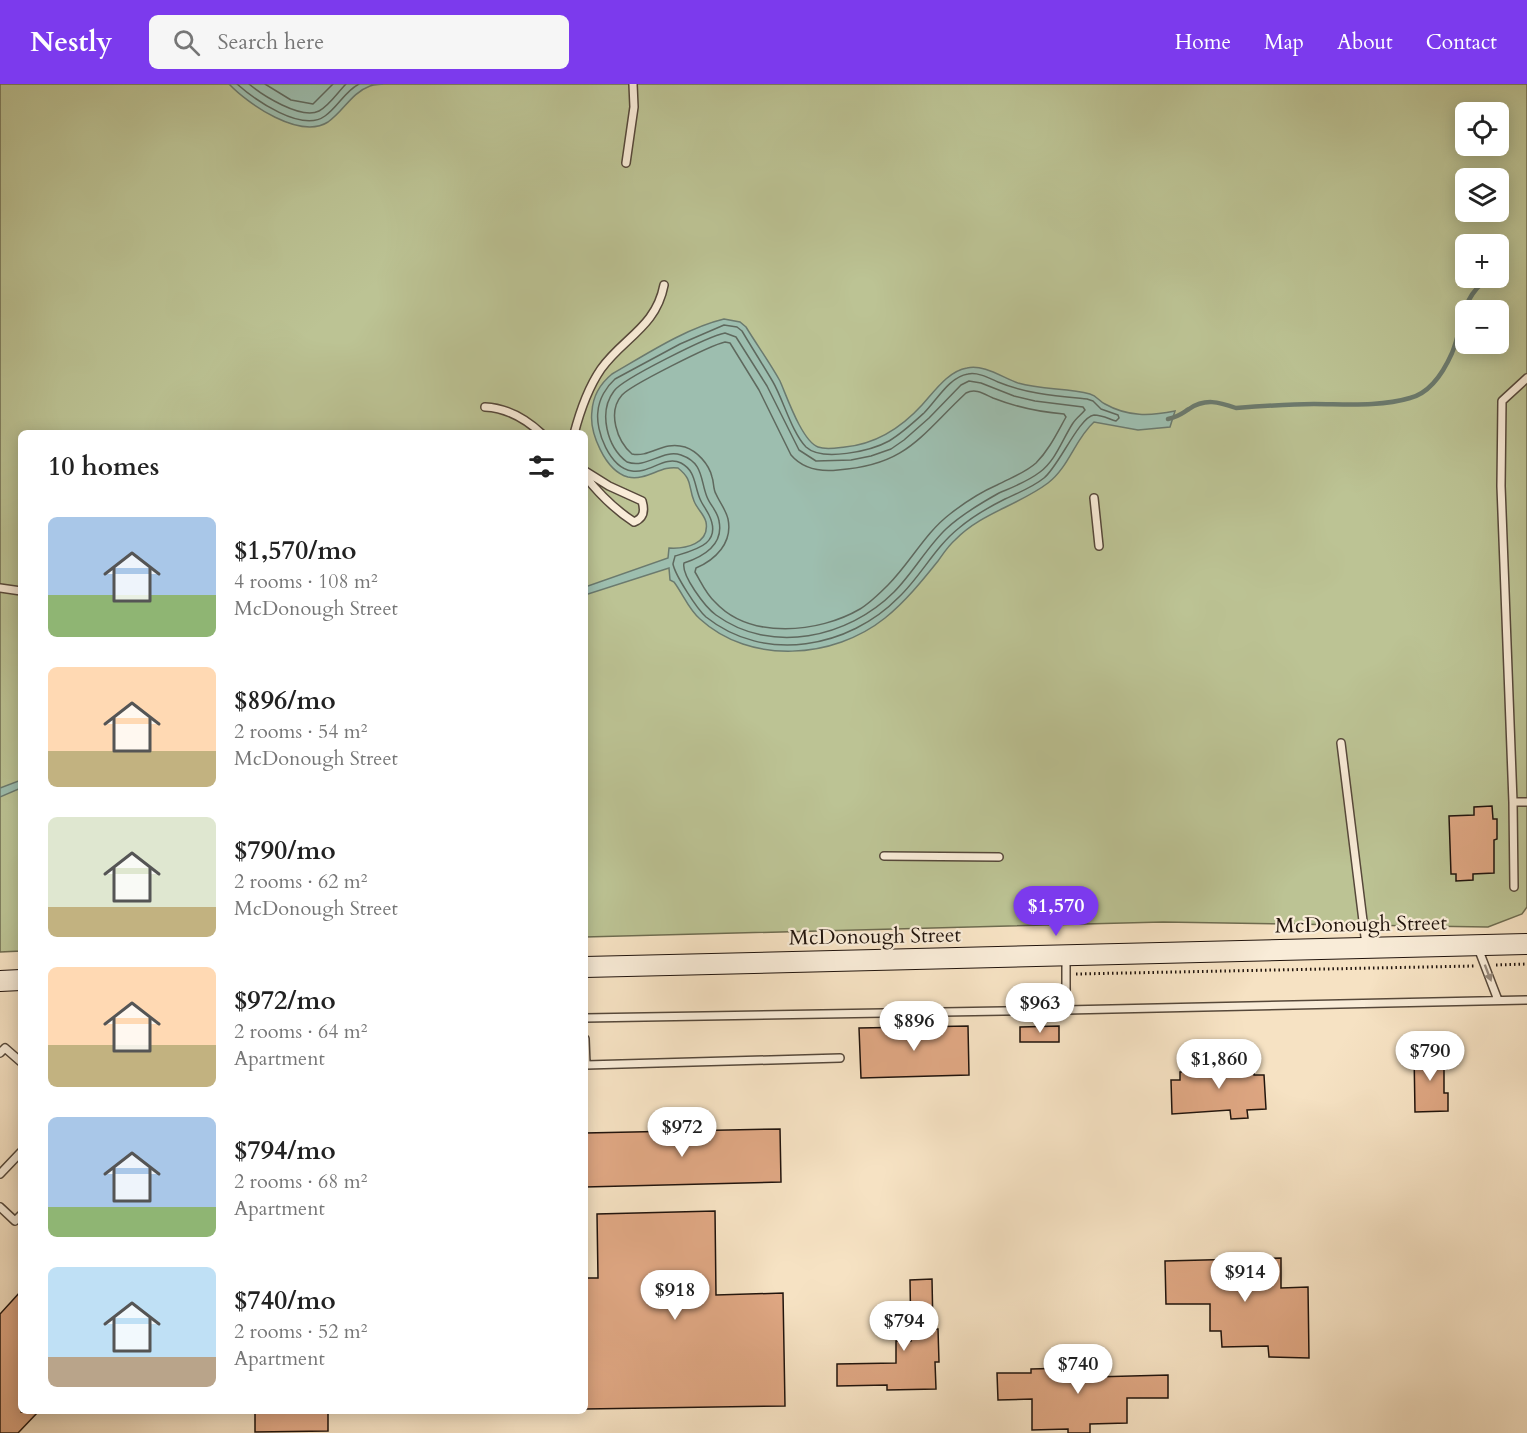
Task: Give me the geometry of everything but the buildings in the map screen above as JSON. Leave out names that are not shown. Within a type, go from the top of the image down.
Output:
[{"type":"street","name":"McDonough Street","points":[[588,967],[1527,944]]},
{"type":"street","points":[[0,981],[18,980]]},
{"type":"lane","points":[[626,163],[634,106],[633,84]]},
{"type":"lane","points":[[575,430],[586,397],[597,375],[612,356],[642,328],[654,312],[661,301],[664,285]]},
{"type":"lane","points":[[1514,887],[1501,486],[1502,401],[1527,378]]},
{"type":"lane","points":[[485,407],[498,408],[515,415],[526,420],[537,430]]},
{"type":"lane","points":[[588,473],[609,486],[642,501],[643,515],[634,522],[628,519],[607,502],[588,480]]},
{"type":"lane","points":[[1094,498],[1099,546]]},
{"type":"lane","points":[[0,588],[18,591]]},
{"type":"lane","points":[[1341,743],[1367,948]]},
{"type":"lane","points":[[1513,802],[1527,802]]},
{"type":"lane","points":[[884,856],[999,857]]},
{"type":"lane","points":[[1478,945],[1498,1000]]},
{"type":"lane","points":[[1066,955],[1066,1010]]},
{"type":"lane","points":[[588,1018],[1527,1000]]},
{"type":"lane","points":[[0,1053],[5,1048],[18,1059]]},
{"type":"lane","points":[[588,1065],[840,1058]]},
{"type":"lane","points":[[0,1174],[18,1155]]},
{"type":"lane","points":[[0,1207],[15,1221],[18,1218]]},
{"type":"green space","points":[[0,84],[1527,84],[1527,907],[1522,914],[1488,927],[1163,922],[588,937],[588,430],[18,430],[18,951],[0,952]]},
{"type":"water","points":[[229,84],[383,84],[363,89],[328,122],[316,126],[303,126],[289,123],[261,110]]},
{"type":"water","points":[[724,319],[740,322],[746,327],[780,381],[801,428],[812,443],[821,448],[856,445],[887,434],[914,413],[954,373],[973,367],[987,370],[1018,383],[1090,394],[1103,403],[1131,413],[1157,414],[1175,411],[1170,427],[1138,430],[1094,422],[1061,469],[1048,483],[965,531],[950,545],[899,605],[864,632],[842,642],[817,648],[792,651],[767,650],[743,644],[720,634],[700,619],[689,607],[674,582],[670,580],[669,568],[588,594],[588,586],[668,558],[669,548],[695,544],[704,535],[705,519],[694,501],[688,480],[683,472],[678,468],[672,468],[635,478],[620,473],[612,467],[600,450],[592,420],[594,400],[598,390],[612,374],[681,335]]},
{"type":"water","points":[[18,781],[18,789],[0,797],[0,788]]},
{"type":"waterway","points":[[1168,419],[1206,402],[1236,408],[1294,404],[1387,403],[1410,398],[1430,386],[1445,367],[1456,342],[1468,302],[1478,288]]}]
